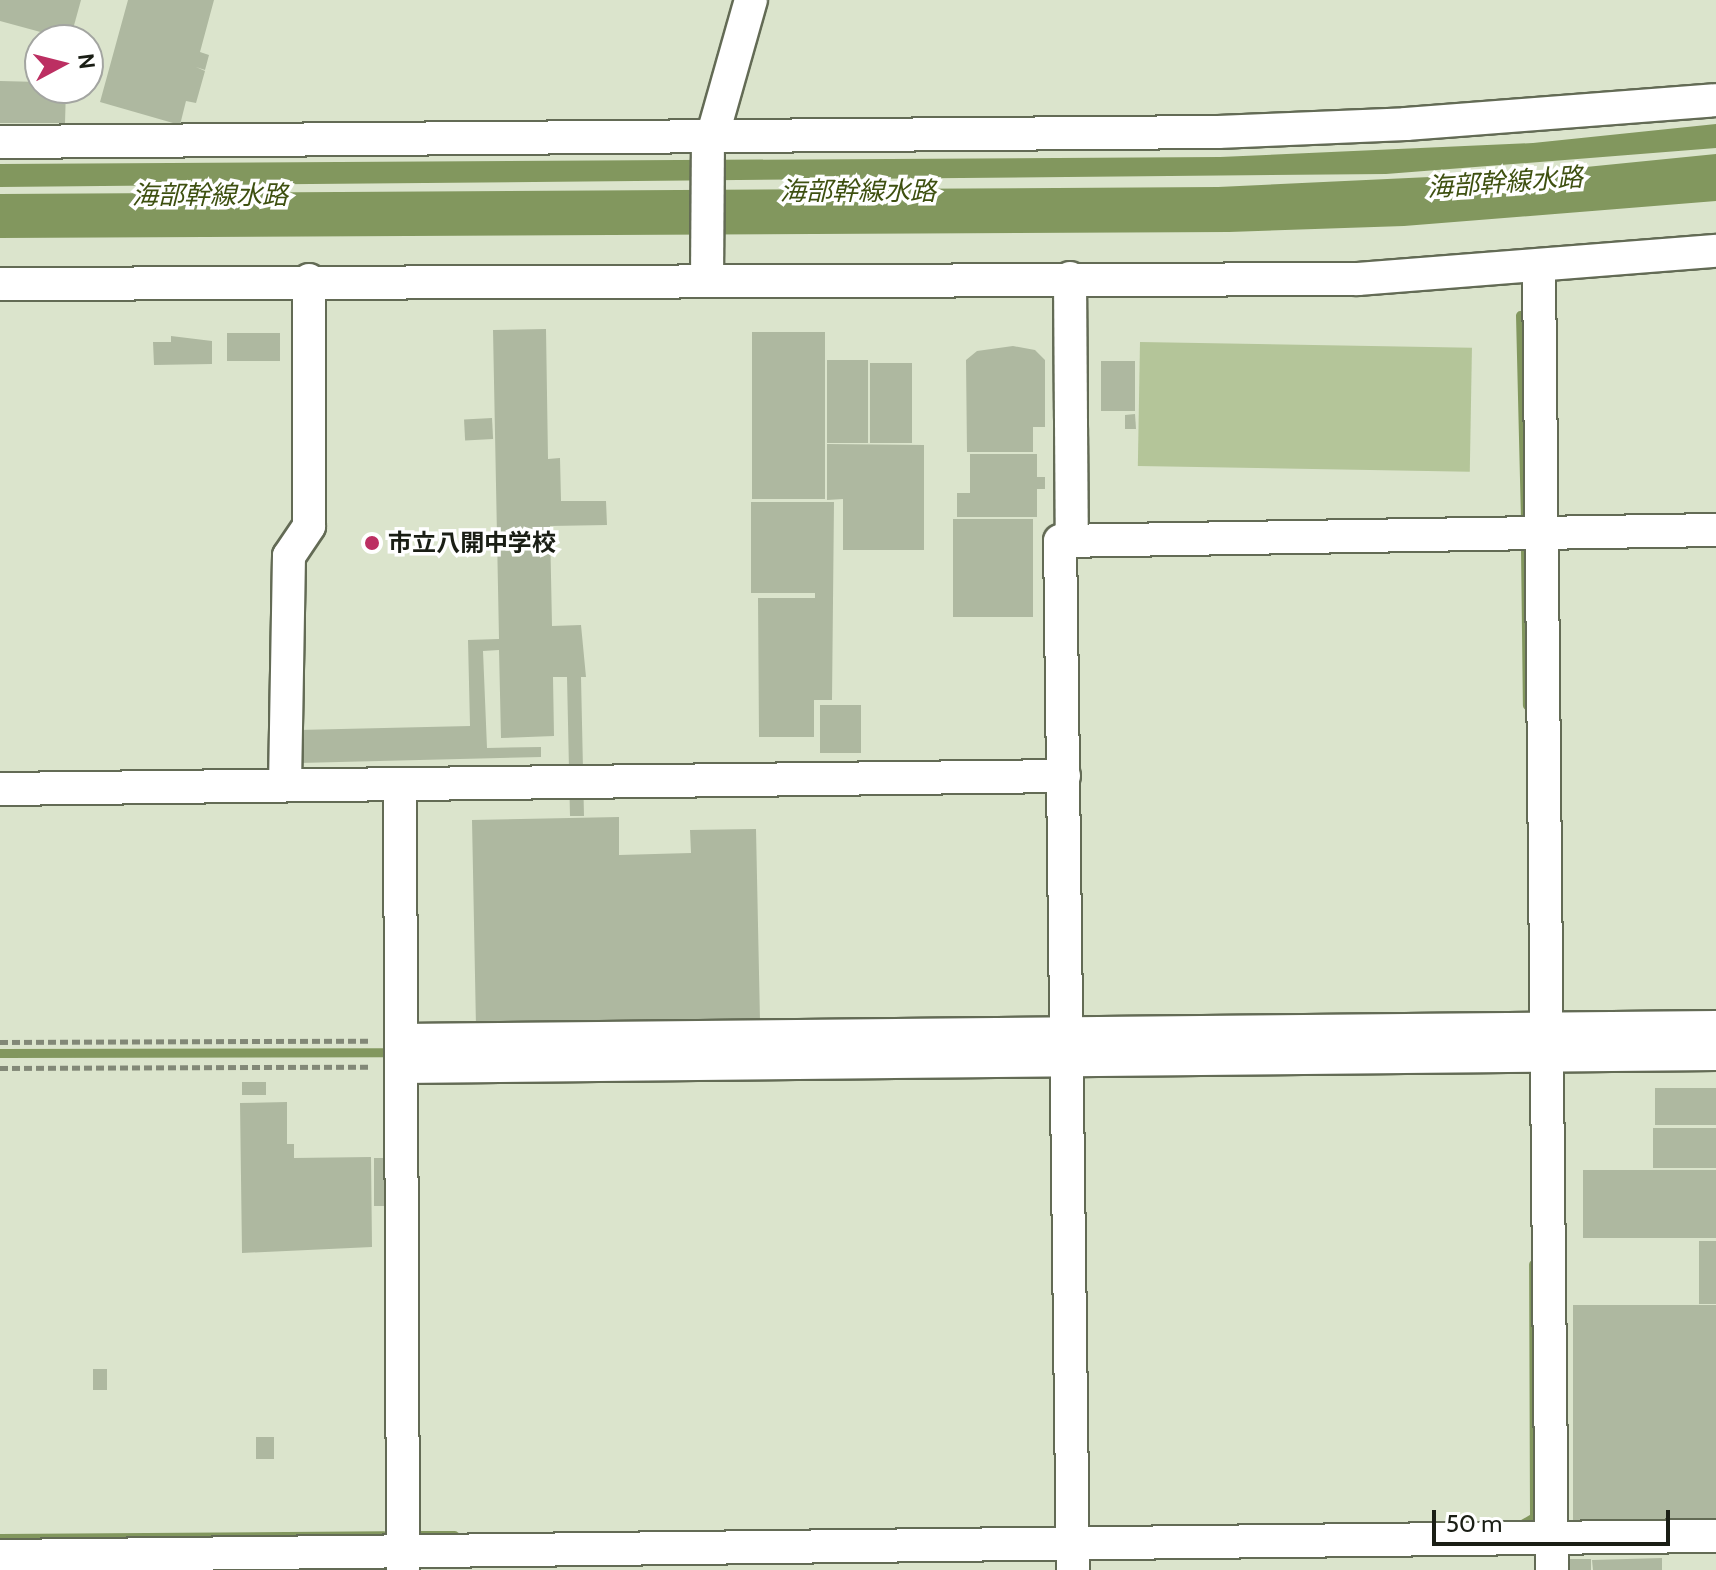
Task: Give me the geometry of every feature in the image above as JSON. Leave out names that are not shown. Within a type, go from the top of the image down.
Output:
[{"type":"street","points":[[707,280],[709,139],[751,0]]},
{"type":"street","points":[[0,142],[709,139],[1218,132],[1406,124],[1716,100]]},
{"type":"street","points":[[0,284],[309,280],[1358,279],[1539,268],[1716,251]]},
{"type":"street","points":[[1539,268],[1552,1570]]},
{"type":"street","points":[[1070,278],[1072,541]]},
{"type":"street","points":[[285,785],[289,556],[309,526],[309,280]]},
{"type":"street","points":[[1073,1558],[1069,1046],[1060,541],[1716,530]]},
{"type":"street","points":[[0,789],[1064,776]]},
{"type":"street","points":[[400,784],[403,1560]]},
{"type":"street","points":[[1547,1042],[1716,1027]]},
{"type":"street","points":[[401,1054],[1547,1042],[1716,1054]]},
{"type":"street","points":[[0,1556],[403,1560],[1073,1558],[1552,1537],[1716,1536]]},
{"type":"path","points":[[0,1042],[401,1054]]},
{"type":"path","points":[[0,1068],[401,1054]]},
{"type":"shaded area","points":[[1140,342],[1472,348],[1470,472],[1138,466]]},
{"type":"water","points":[[1716,124],[1716,148],[1386,174],[0,187],[0,164],[1220,157],[1533,143]]},
{"type":"water","name":"海部幹線水路","points":[[1716,154],[1716,201],[1404,226],[1229,232],[0,238],[0,194],[1218,187],[1536,172]]},
{"type":"building","points":[[0,0],[81,0],[74,24],[24,24],[24,28],[0,21]]},
{"type":"building","points":[[128,0],[214,0],[200,52],[209,55],[205,70],[196,67],[205,71],[196,103],[186,101],[180,125],[104,103],[104,87]]},
{"type":"building","points":[[0,81],[24,82],[24,104],[66,104],[65,123],[0,123]]},
{"type":"building","points":[[546,329],[548,459],[560,458],[561,501],[606,501],[607,525],[550,526],[552,626],[581,625],[586,677],[581,677],[584,816],[570,816],[567,677],[553,677],[554,736],[501,738],[499,650],[483,651],[487,748],[541,747],[541,757],[299,763],[298,730],[470,726],[468,640],[499,639],[493,330]]},
{"type":"building","points":[[752,332],[825,332],[825,499],[752,499]]},
{"type":"building","points":[[227,333],[280,333],[280,361],[227,361]]},
{"type":"building","points":[[171,336],[212,341],[212,364],[154,365],[153,342],[171,342]]},
{"type":"building","points":[[1013,346],[1035,350],[1045,360],[1045,427],[1033,427],[1033,452],[967,452],[966,360],[977,351]]},
{"type":"building","points":[[827,360],[868,360],[868,443],[827,443]]},
{"type":"building","points":[[1101,361],[1135,361],[1135,411],[1101,411]]},
{"type":"building","points":[[870,363],[912,363],[912,443],[870,443]]},
{"type":"building","points":[[1135,414],[1136,429],[1125,429],[1125,415]]},
{"type":"building","points":[[492,418],[493,439],[465,440],[464,419]]},
{"type":"building","points":[[827,444],[924,445],[924,550],[843,550],[843,499],[827,500]]},
{"type":"building","points":[[970,454],[1037,454],[1037,477],[1045,477],[1045,489],[1037,489],[1037,517],[957,517],[957,493],[970,493]]},
{"type":"building","points":[[751,502],[834,502],[832,700],[814,700],[814,737],[759,737],[758,598],[815,598],[815,593],[751,593]]},
{"type":"building","points":[[953,519],[1033,519],[1033,617],[953,617]]},
{"type":"building","points":[[820,705],[861,705],[861,753],[820,753]]},
{"type":"building","points":[[619,817],[619,855],[691,853],[690,830],[756,829],[760,1021],[476,1027],[472,820]]},
{"type":"building","points":[[242,1082],[266,1082],[266,1095],[242,1095]]},
{"type":"building","points":[[1655,1088],[1716,1088],[1716,1125],[1655,1125]]},
{"type":"building","points":[[287,1102],[287,1144],[294,1144],[294,1158],[371,1157],[372,1247],[242,1253],[240,1103]]},
{"type":"building","points":[[1653,1128],[1716,1128],[1716,1168],[1653,1168]]},
{"type":"building","points":[[374,1158],[390,1158],[390,1206],[374,1206]]},
{"type":"building","points":[[1583,1170],[1716,1170],[1716,1238],[1583,1238]]},
{"type":"building","points":[[1699,1241],[1716,1241],[1716,1304],[1699,1304]]},
{"type":"building","points":[[1573,1305],[1716,1305],[1716,1522],[1573,1522]]},
{"type":"building","points":[[93,1369],[107,1369],[107,1390],[93,1390]]},
{"type":"building","points":[[256,1437],[274,1437],[274,1459],[256,1459]]},
{"type":"building","points":[[1662,1558],[1662,1570],[1593,1570],[1592,1560]]},
{"type":"building","points":[[1567,1559],[1591,1559],[1591,1570],[1567,1570]]},
{"type":"waterway","points":[[1520,315],[1525,516]]},
{"type":"waterway","points":[[1525,549],[1527,705]]},
{"type":"waterway","points":[[0,1053],[389,1052]]},
{"type":"waterway","points":[[1522,1524],[1534,1517],[1533,1264]]},
{"type":"waterway","points":[[0,1538],[383,1535]]},
{"type":"waterway","points":[[415,1535],[454,1535]]},
{"type":"place","name":"市立八開中学校","points":[[372,543]]}]
